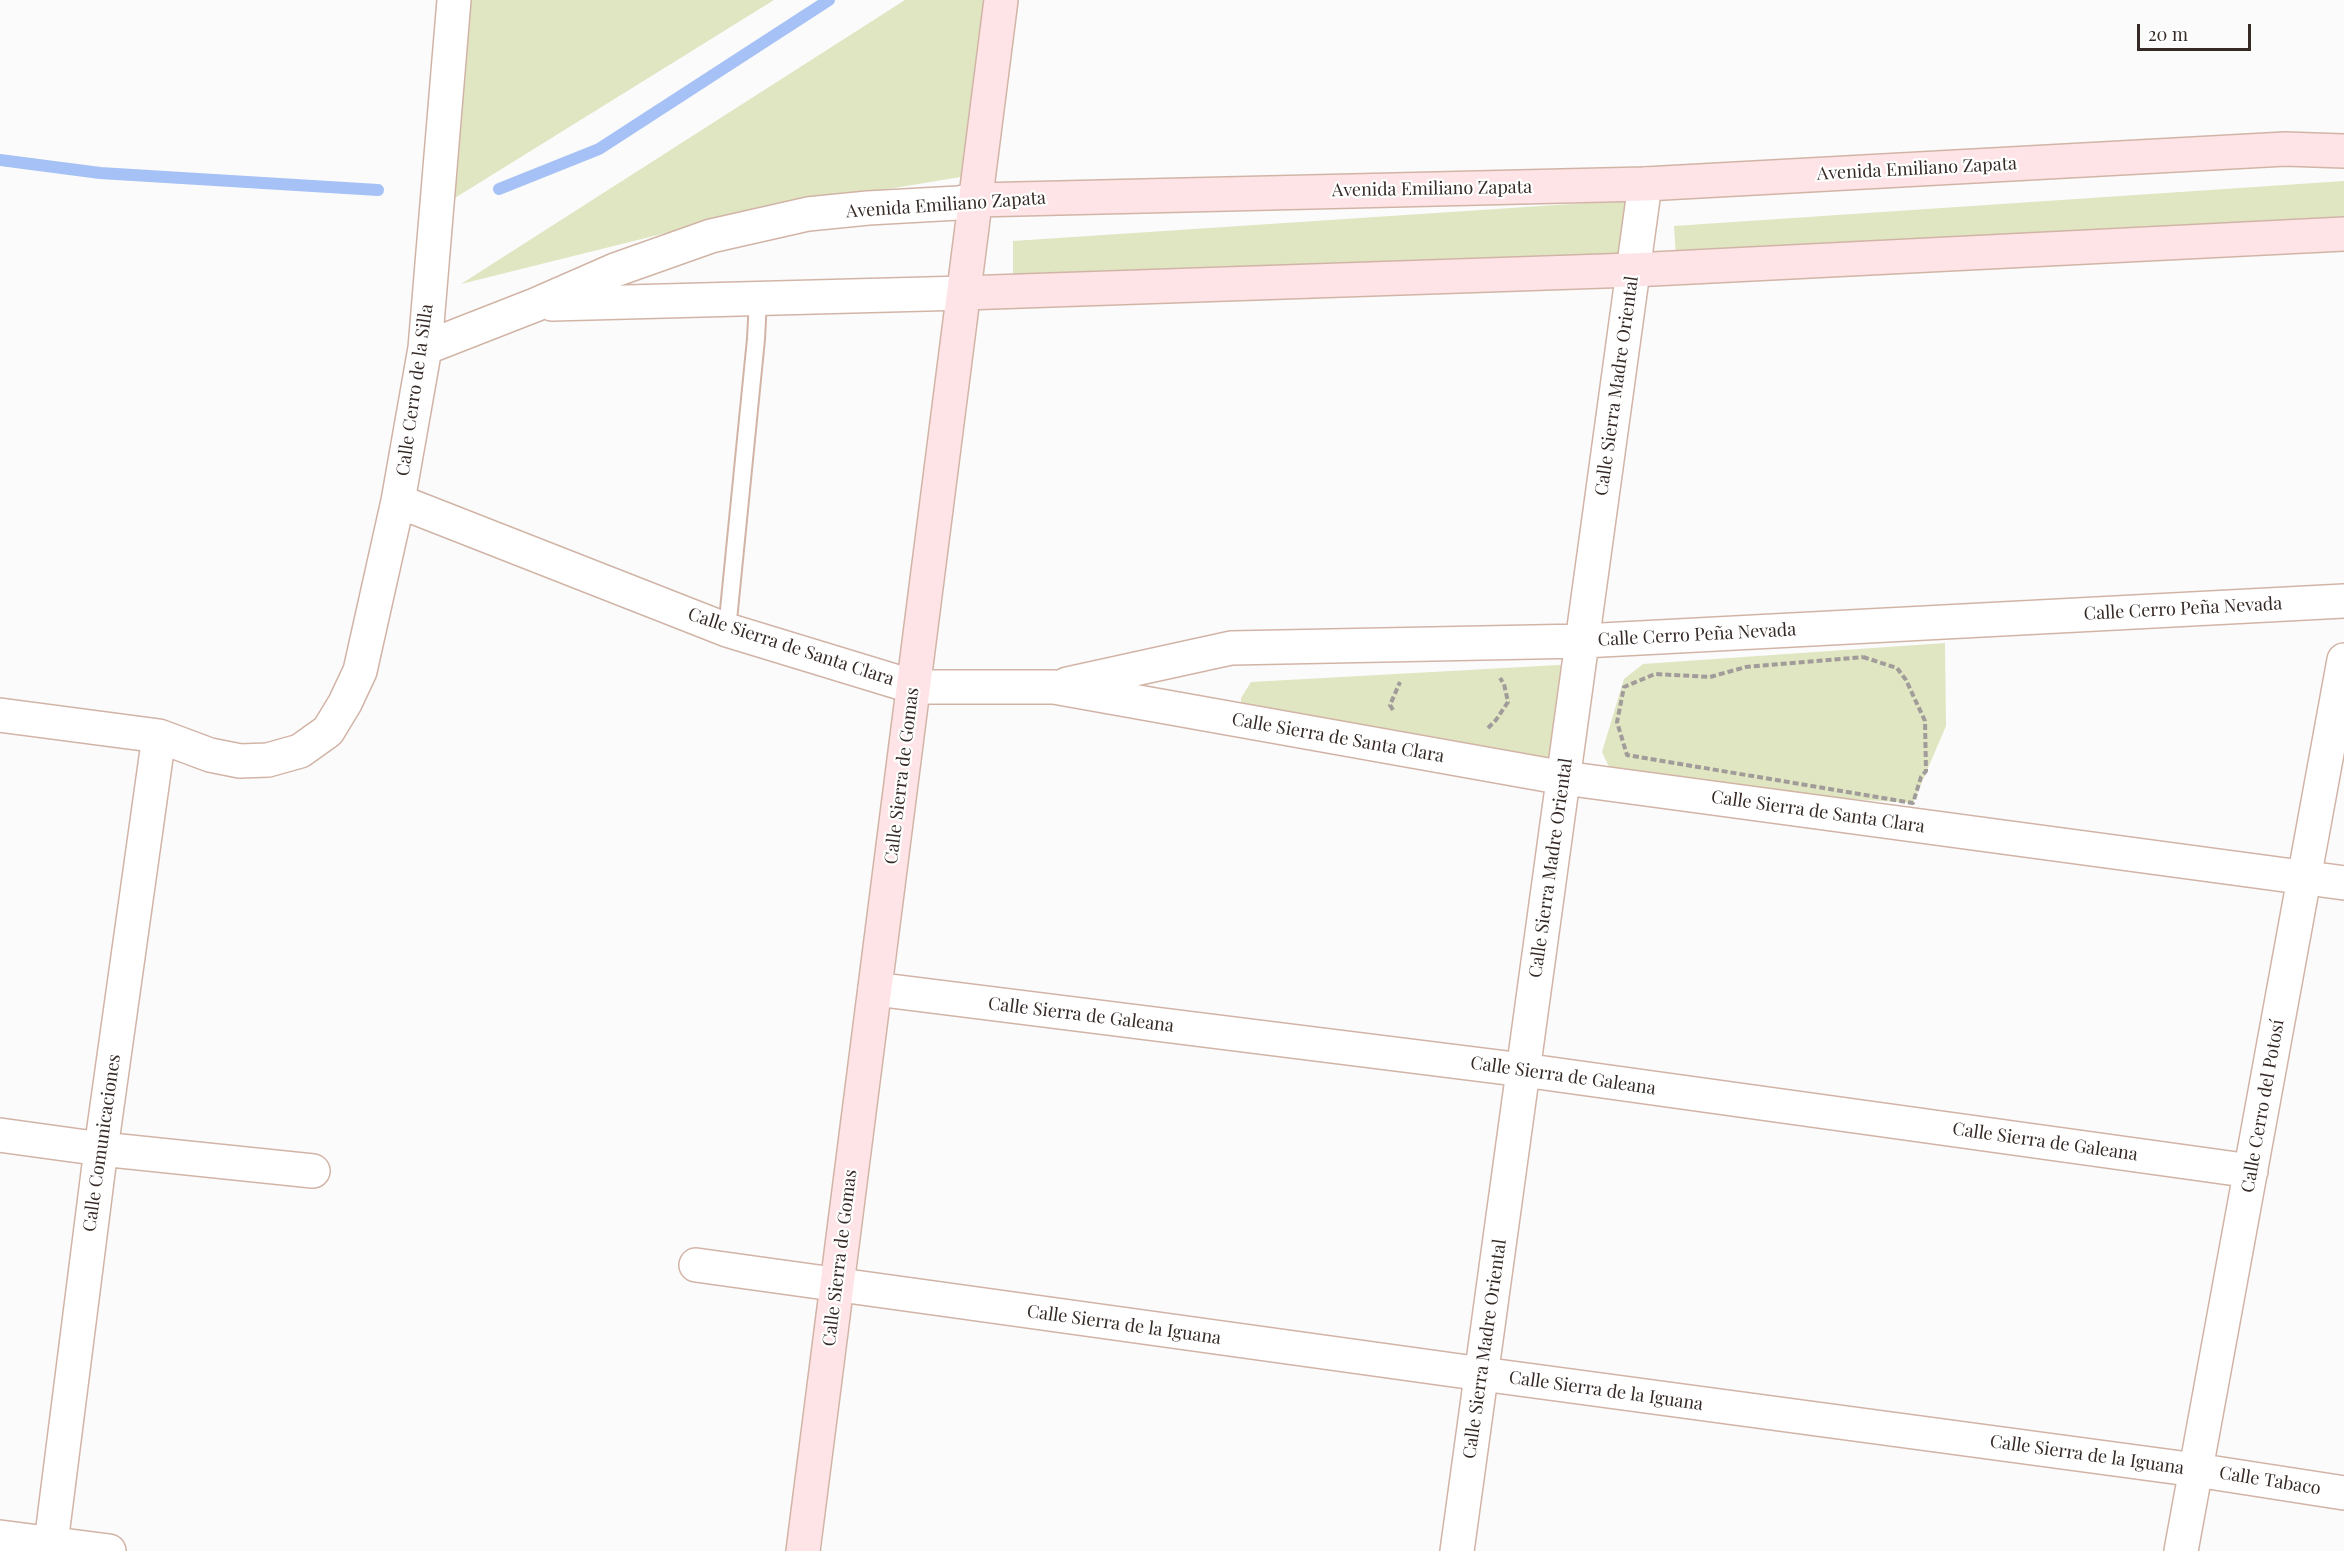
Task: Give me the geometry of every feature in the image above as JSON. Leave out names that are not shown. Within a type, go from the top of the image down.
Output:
[{"type":"street","name":"Calle Cerro de la Silla","points":[[159,736],[210,755],[240,762],[268,760],[300,751],[328,731],[345,703],[360,671],[398,501],[425,348],[454,0]]},
{"type":"street","name":"Calle Sierra de Gomas","points":[[803,1551],[1001,0]]},
{"type":"street","name":"Avenida Emiliano Zapata","points":[[425,348],[535,305],[615,270],[711,236],[808,214],[976,200],[1645,184],[2285,149],[2344,151]]},
{"type":"street","name":"Calle Sierra Madre Oriental","points":[[1457,1551],[1645,184]]},
{"type":"street","name":"Avenida Emiliano Zapata","points":[[535,305],[758,300],[1633,270],[2344,234]]},
{"type":"street","name":"Calle Sierra de Santa Clara","points":[[398,501],[727,630],[914,687],[1054,687],[1564,778],[2344,883]]},
{"type":"street","name":"Calle Cerro Peña Nevada","points":[[1054,687],[1231,648],[1582,641],[2344,601]]},
{"type":"street","name":"Calle Cerro del Potosí","points":[[2181,1551],[2344,660]]},
{"type":"street","points":[[0,715],[159,736]]},
{"type":"street","name":"Calle Comunicaciones","points":[[51,1547],[101,1149],[159,736]]},
{"type":"street","name":"Calle Sierra de Galeana","points":[[875,989],[1523,1070],[2251,1171]]},
{"type":"street","points":[[0,1135],[101,1149],[313,1171]]},
{"type":"street","name":"Calle Sierra de la Iguana","points":[[696,1265],[2196,1470]]},
{"type":"street","name":"Calle Tabaco","points":[[2196,1470],[2344,1493]]},
{"type":"street","points":[[0,1537],[51,1547],[109,1551]]},
{"type":"lane","points":[[727,630],[758,300]]},
{"type":"path","points":[[1863,657],[1897,668],[1906,680],[1924,721],[1926,771],[1921,777],[1912,803],[1627,755],[1617,722],[1624,687],[1655,674],[1710,677],[1746,667],[1863,657]]},
{"type":"path","points":[[1480,734],[1496,720],[1508,702],[1504,684],[1497,674],[1509,674]]},
{"type":"path","points":[[1390,679],[1402,678],[1390,705],[1394,712]]},
{"type":"green space","points":[[466,0],[774,0],[429,214]]},
{"type":"green space","points":[[905,0],[991,0],[973,175],[754,211],[461,284]]},
{"type":"green space","points":[[2344,181],[2344,247],[1677,274],[1674,226]]},
{"type":"green space","points":[[1632,200],[1626,276],[1013,304],[1013,241]]},
{"type":"green space","points":[[1945,643],[1946,726],[1913,803],[1627,785],[1616,782],[1602,752],[1624,679],[1643,664]]},
{"type":"green space","points":[[1577,664],[1555,768],[1241,721],[1241,698],[1251,682]]},
{"type":"waterway","points":[[499,189],[599,149],[829,0]]},
{"type":"waterway","points":[[0,160],[100,173],[378,190]]}]
